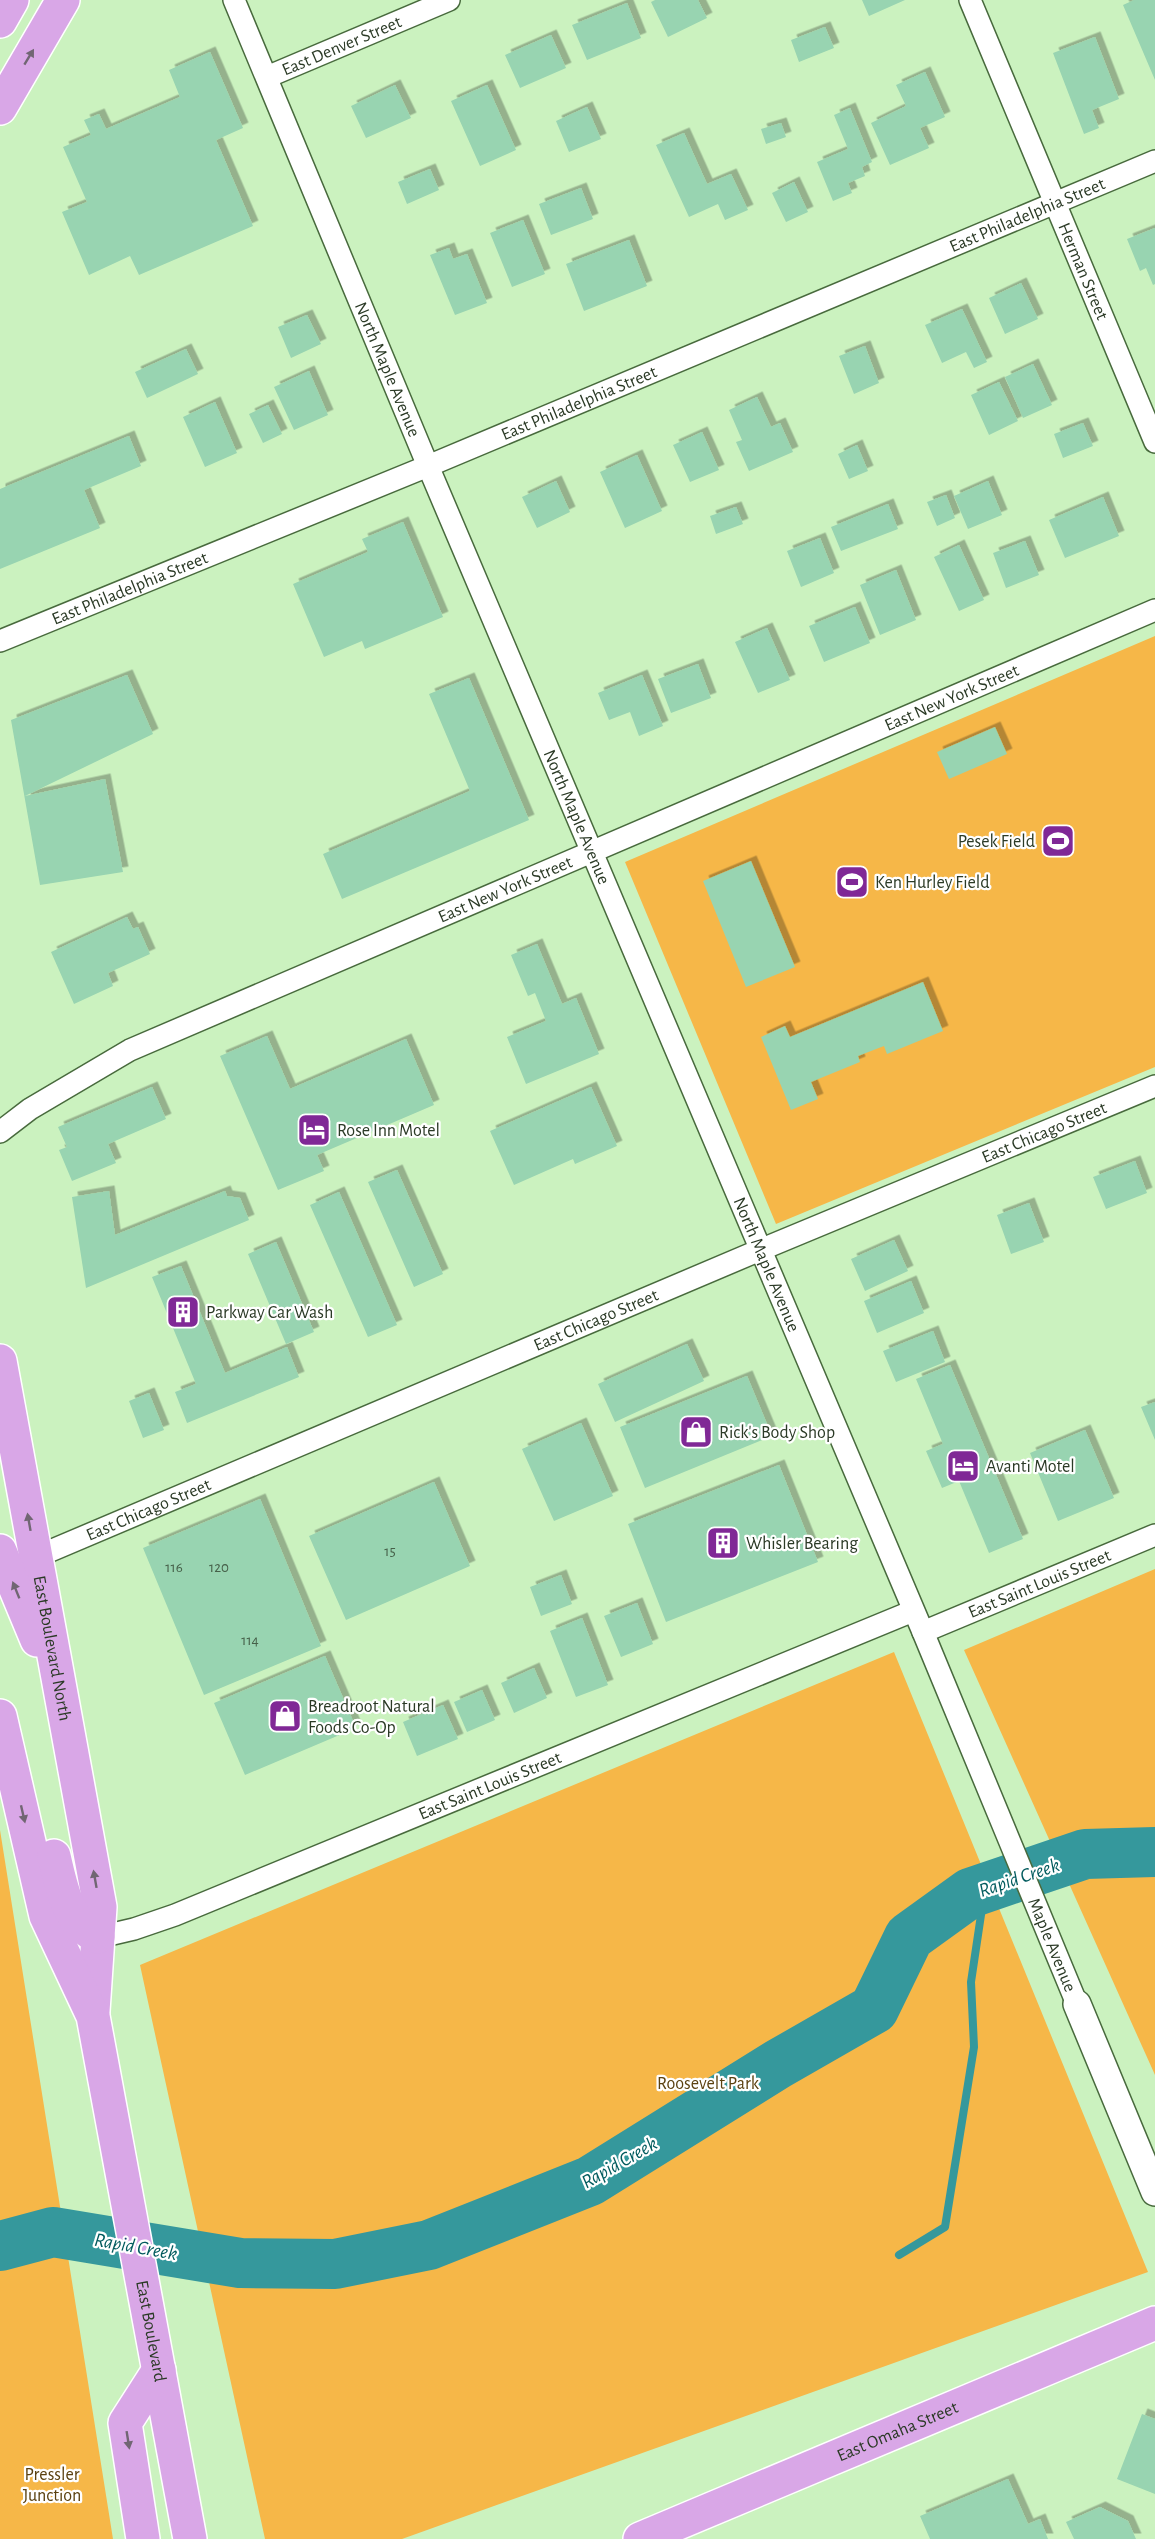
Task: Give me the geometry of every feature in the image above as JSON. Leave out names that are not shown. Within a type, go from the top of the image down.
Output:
[{"type":"main road","points":[[0,21],[12,0]]},
{"type":"main road","points":[[0,108],[63,0]]},
{"type":"main road","name":"East Boulevard North","points":[[0,1361],[100,1907],[98,1937]]},
{"type":"main road","points":[[0,1551],[62,1703]]},
{"type":"main road","points":[[0,1702],[37,1783],[62,1889],[74,1917],[86,1932],[98,1937]]},
{"type":"main road","points":[[0,1716],[46,1916],[61,1947]]},
{"type":"main road","name":"East Boulevard","points":[[93,2016],[98,1937]]},
{"type":"main road","name":"East Boulevard","points":[[61,1947],[93,2016],[190,2539]]},
{"type":"main road","name":"East Omaha Street","points":[[640,2539],[1155,2323]]},
{"type":"main road","points":[[143,2539],[125,2423],[159,2370]]},
{"type":"street","name":"North Maple Avenue","points":[[234,0],[428,466],[923,1632]]},
{"type":"street","name":"East Denver Street","points":[[267,77],[449,0]]},
{"type":"street","name":"Herman Street","points":[[970,0],[1155,442]]},
{"type":"street","name":"East Philadelphia Street","points":[[0,641],[428,466],[1155,161]]},
{"type":"street","name":"East New York Street","points":[[0,1132],[30,1109],[130,1050],[591,850],[1155,610]]},
{"type":"street","name":"East Chicago Street","points":[[36,1557],[760,1250],[1155,1086]]},
{"type":"street","name":"East Saint Louis Street","points":[[923,1632],[1155,1535]]},
{"type":"street","name":"East Saint Louis Street","points":[[61,1947],[134,1929],[175,1915],[914,1611]]},
{"type":"street","name":"Maple Avenue","points":[[923,1632],[1155,2192]]},
{"type":"green space","points":[[1155,636],[1155,1067],[776,1224],[625,862]]},
{"type":"green space","points":[[1155,1569],[1155,2075],[964,1650]]},
{"type":"green space","name":"Roosevelt Park","points":[[894,1652],[1148,2272],[402,2539],[265,2539],[140,1965]]},
{"type":"green space","name":"Pressler Junction","points":[[0,1830],[113,2539],[0,2539]]},
{"type":"building","points":[[655,0],[698,0],[707,18],[668,37],[651,2]]},
{"type":"building","points":[[862,0],[905,0],[869,16]]},
{"type":"building","points":[[1134,0],[1155,0],[1155,80],[1123,5]]},
{"type":"building","points":[[627,3],[641,38],[587,60],[572,25]]},
{"type":"building","points":[[825,27],[834,48],[799,62],[791,40]]},
{"type":"building","points":[[551,35],[566,68],[520,88],[505,55]]},
{"type":"building","points":[[1095,37],[1119,99],[1092,110],[1099,128],[1084,134],[1053,53]]},
{"type":"building","points":[[210,52],[243,128],[216,140],[253,226],[139,275],[130,256],[89,275],[62,212],[87,202],[63,147],[91,135],[84,120],[99,114],[106,129],[180,97],[169,70]]},
{"type":"building","points":[[925,72],[945,117],[920,128],[929,148],[890,165],[871,123],[906,106],[896,85]]},
{"type":"building","points":[[395,85],[411,118],[366,138],[351,106]]},
{"type":"building","points":[[487,85],[516,150],[480,166],[451,101]]},
{"type":"building","points":[[587,107],[601,139],[569,152],[556,121]]},
{"type":"building","points":[[850,108],[872,162],[862,167],[865,176],[848,183],[852,193],[833,201],[817,162],[848,149],[834,115]]},
{"type":"building","points":[[781,123],[786,137],[766,144],[761,129]]},
{"type":"building","points":[[684,133],[707,184],[731,174],[748,210],[725,220],[718,204],[689,217],[656,145]]},
{"type":"building","points":[[430,169],[439,190],[407,204],[398,182]]},
{"type":"building","points":[[794,182],[808,212],[786,222],[772,193]]},
{"type":"building","points":[[581,188],[593,219],[551,235],[539,204]]},
{"type":"building","points":[[523,220],[545,274],[512,287],[490,233]]},
{"type":"building","points":[[1155,228],[1155,284],[1153,285],[1146,268],[1140,271],[1127,239]]},
{"type":"building","points":[[629,240],[647,286],[584,311],[566,264]]},
{"type":"building","points":[[449,248],[453,259],[467,254],[487,303],[455,315],[430,255]]},
{"type":"building","points":[[1021,283],[1038,319],[1005,334],[989,298]]},
{"type":"building","points":[[962,309],[987,362],[974,368],[966,352],[942,363],[925,325]]},
{"type":"building","points":[[307,315],[321,344],[291,358],[278,327]]},
{"type":"building","points":[[865,346],[879,383],[854,394],[839,356]]},
{"type":"building","points":[[186,349],[198,374],[147,398],[135,372]]},
{"type":"building","points":[[1033,364],[1052,405],[1023,418],[1005,377]]},
{"type":"building","points":[[309,371],[328,415],[294,430],[274,387]]},
{"type":"building","points":[[999,382],[1018,421],[989,435],[971,395]]},
{"type":"building","points":[[757,397],[771,427],[780,423],[793,452],[749,471],[736,442],[742,440],[729,410]]},
{"type":"building","points":[[215,402],[237,453],[205,467],[183,417]]},
{"type":"building","points":[[268,405],[282,434],[263,443],[249,414]]},
{"type":"building","points":[[1083,423],[1093,446],[1063,458],[1054,434]]},
{"type":"building","points":[[702,432],[719,470],[690,482],[673,445]]},
{"type":"building","points":[[129,436],[141,466],[84,490],[100,528],[0,569],[0,489]]},
{"type":"building","points":[[857,445],[868,471],[849,479],[838,454]]},
{"type":"building","points":[[637,455],[662,511],[625,528],[600,472]]},
{"type":"building","points":[[556,481],[570,512],[537,528],[522,497]]},
{"type":"building","points":[[988,481],[1002,515],[968,529],[954,496]]},
{"type":"building","points":[[946,495],[955,518],[937,526],[927,502]]},
{"type":"building","points":[[1103,497],[1119,536],[1065,558],[1049,520]]},
{"type":"building","points":[[888,504],[898,529],[841,551],[831,527]]},
{"type":"building","points":[[736,507],[743,524],[716,534],[710,516]]},
{"type":"building","points":[[403,522],[443,617],[365,649],[362,641],[324,657],[293,584],[368,552],[362,539]]},
{"type":"building","points":[[820,538],[834,573],[801,587],[787,551]]},
{"type":"building","points":[[1025,541],[1039,575],[1006,588],[993,553]]},
{"type":"building","points":[[959,545],[984,600],[959,611],[934,557]]},
{"type":"building","points":[[896,570],[916,620],[880,635],[860,585]]},
{"type":"building","points":[[855,607],[870,643],[824,662],[809,626]]},
{"type":"building","points":[[767,628],[790,680],[758,693],[735,642]]},
{"type":"building","points":[[698,664],[711,698],[671,713],[658,679]]},
{"type":"building","points":[[127,675],[153,734],[25,796],[105,779],[123,872],[40,885],[11,720]]},
{"type":"building","points":[[642,675],[663,726],[639,736],[630,712],[609,720],[598,693]]},
{"type":"building","points":[[469,678],[529,820],[342,899],[323,854],[470,791],[429,694]]},
{"type":"building","points":[[995,727],[1007,754],[949,779],[937,752]]},
{"type":"building","points":[[751,861],[795,967],[746,987],[703,881]]},
{"type":"building","points":[[127,917],[133,929],[138,927],[150,954],[108,973],[113,986],[74,1004],[51,952]]},
{"type":"building","points":[[537,944],[562,1004],[576,998],[599,1054],[526,1084],[507,1037],[546,1021],[535,993],[528,996],[511,955]]},
{"type":"building","points":[[923,982],[943,1031],[887,1054],[884,1046],[858,1056],[860,1062],[811,1082],[818,1099],[791,1110],[761,1037],[785,1026],[790,1037]]},
{"type":"building","name":"Rose Inn Motel","points":[[267,1036],[290,1089],[406,1039],[434,1105],[317,1155],[324,1171],[278,1190],[220,1056]]},
{"type":"building","points":[[152,1087],[166,1119],[108,1144],[116,1163],[72,1181],[59,1150],[67,1147],[58,1127]]},
{"type":"building","points":[[591,1087],[617,1146],[575,1164],[573,1159],[514,1185],[490,1131]]},
{"type":"building","points":[[1135,1161],[1147,1193],[1106,1209],[1093,1177]]},
{"type":"building","points":[[397,1170],[443,1274],[414,1287],[368,1182]]},
{"type":"building","points":[[109,1191],[115,1235],[225,1191],[227,1196],[240,1198],[249,1220],[86,1288],[72,1197]]},
{"type":"building","points":[[339,1192],[397,1325],[368,1337],[310,1205]]},
{"type":"building","points":[[1029,1203],[1044,1242],[1011,1254],[997,1215]]},
{"type":"building","points":[[894,1240],[908,1271],[865,1291],[851,1259]]},
{"type":"building","points":[[276,1242],[314,1332],[286,1344],[248,1254]]},
{"type":"building","name":"Parkway Car Wash","points":[[181,1266],[225,1373],[287,1347],[299,1377],[187,1423],[175,1392],[196,1384],[152,1277]]},
{"type":"building","points":[[911,1281],[924,1313],[877,1333],[864,1301]]},
{"type":"building","points":[[933,1331],[945,1362],[896,1382],[883,1351]]},
{"type":"building","points":[[687,1344],[704,1381],[615,1422],[598,1384]]},
{"type":"building","name":"Avanti Motel","points":[[950,1365],[1023,1539],[989,1553],[959,1481],[942,1488],[926,1451],[943,1444],[916,1379]]},
{"type":"building","name":"Rick's Body Shop","points":[[747,1376],[772,1436],[645,1488],[620,1427]]},
{"type":"building","points":[[149,1393],[164,1430],[143,1438],[129,1401]]},
{"type":"building","points":[[1155,1402],[1155,1440],[1141,1407]]},
{"type":"building","points":[[581,1423],[613,1496],[554,1521],[522,1449]]},
{"type":"building","points":[[1085,1430],[1114,1498],[1058,1521],[1030,1453]]},
{"type":"building","name":"Whisler Bearing","points":[[779,1465],[818,1562],[666,1622],[628,1524]]},
{"type":"building","points":[[434,1482],[470,1566],[346,1620],[309,1536]]},
{"type":"building","points":[[260,1499],[321,1646],[204,1695],[143,1548]]},
{"type":"building","points":[[561,1575],[572,1604],[541,1616],[530,1587]]},
{"type":"building","points":[[637,1603],[653,1644],[621,1657],[604,1616]]},
{"type":"building","points":[[582,1618],[608,1685],[576,1697],[550,1631]]},
{"type":"building","name":"Breadroot Natural Foods Co-Op","points":[[325,1656],[356,1728],[245,1775],[214,1703]]},
{"type":"building","points":[[534,1668],[547,1698],[514,1713],[501,1683]]},
{"type":"building","points":[[482,1690],[495,1720],[467,1732],[454,1702]]},
{"type":"building","points":[[443,1705],[458,1739],[417,1756],[403,1722]]},
{"type":"building","points":[[1142,2414],[1155,2419],[1155,2494],[1117,2479]]},
{"type":"building","points":[[1008,2479],[1028,2524],[1040,2519],[1048,2539],[930,2539],[920,2516]]},
{"type":"building","points":[[1100,2507],[1128,2521],[1136,2539],[1074,2539],[1066,2522]]},
{"type":"waterway","name":"Rapid Creek","points":[[0,2246],[53,2232],[240,2263],[335,2264],[429,2245],[590,2181],[778,2064],[874,2009],[909,1937],[970,1893],[1085,1854],[1155,1852]]},
{"type":"waterway","points":[[899,2255],[945,2227],[974,2047],[971,1982],[985,1888]]},
{"type":"place","name":"Pesek Field","points":[[1058,841]]},
{"type":"place","name":"Ken Hurley Field","points":[[852,882]]},
{"type":"place","name":"Rose Inn Motel","points":[[314,1130]]},
{"type":"place","name":"Parkway Car Wash","points":[[183,1312]]},
{"type":"place","name":"Rick's Body Shop","points":[[696,1432]]},
{"type":"place","name":"Avanti Motel","points":[[963,1466]]},
{"type":"place","name":"Whisler Bearing","points":[[723,1543]]},
{"type":"place","name":"Breadroot Natural Foods Co-Op","points":[[285,1716]]}]
